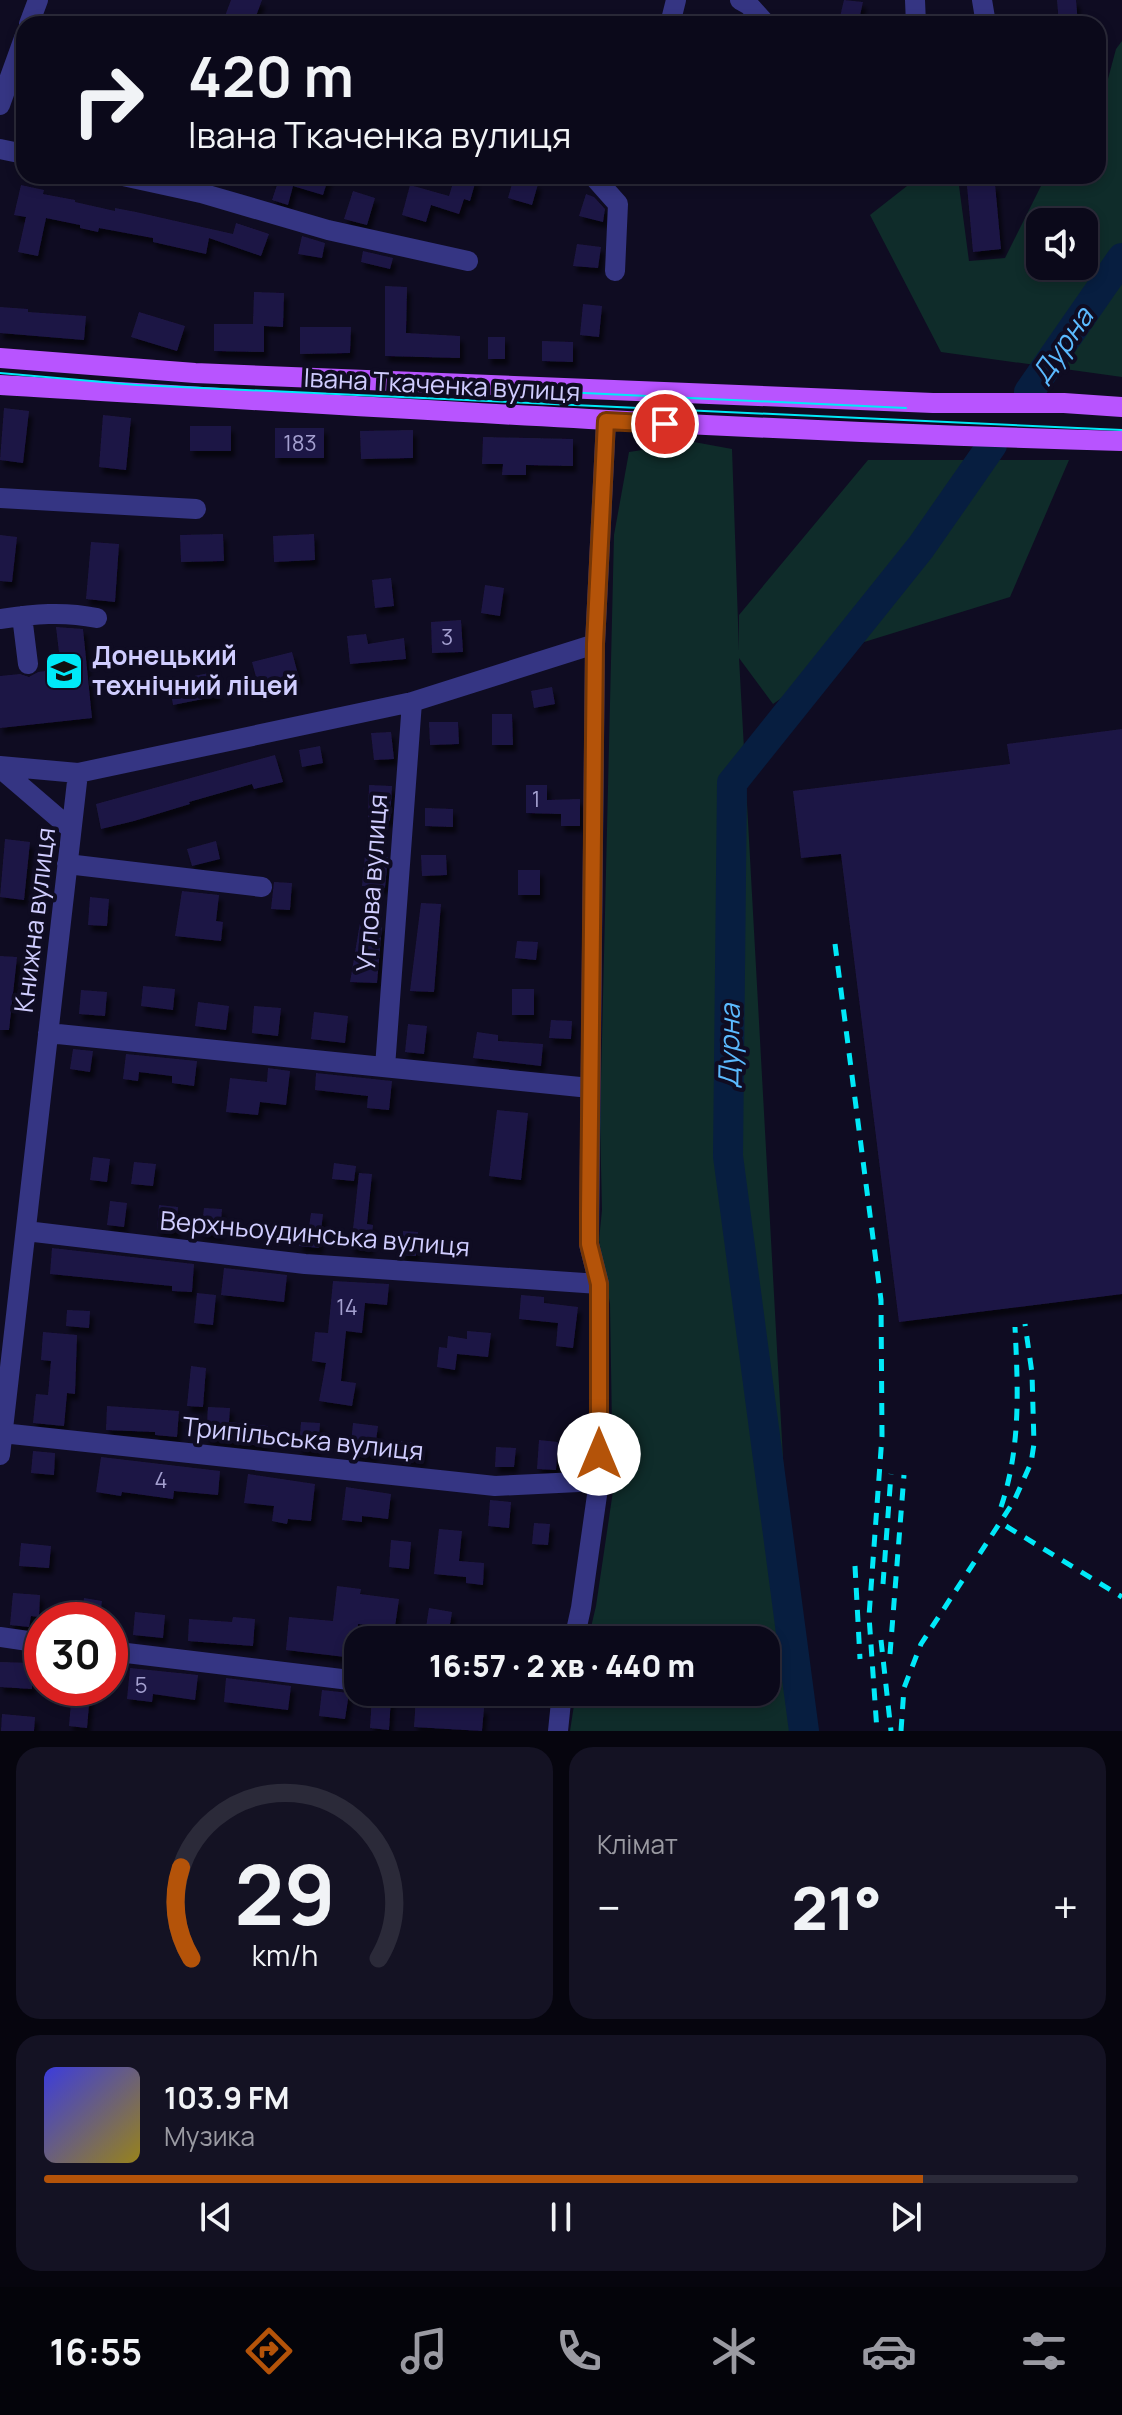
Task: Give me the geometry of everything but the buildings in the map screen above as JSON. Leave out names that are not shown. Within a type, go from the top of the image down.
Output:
[{"type":"main road","name":"Івана Ткаченка вулиця","points":[[0,358],[226,374],[933,403],[1064,403],[1122,407]]},
{"type":"main road","name":"Івана Ткаченка вулиця","points":[[0,385],[606,421],[904,435],[1122,441]]},
{"type":"street","points":[[740,0],[759,16]]},
{"type":"street","points":[[0,105],[16,60]]},
{"type":"street","points":[[601,184],[618,204],[615,271]]},
{"type":"street","points":[[205,185],[328,230],[468,261]]},
{"type":"street","points":[[577,1626],[599,1481],[599,1284],[589,1244],[590,1088],[595,644],[606,421]]},
{"type":"street","points":[[0,498],[196,509]]},
{"type":"street","points":[[0,619],[72,613],[97,618]]},
{"type":"street","points":[[22,616],[28,664]]},
{"type":"street","points":[[0,767],[78,773],[412,702],[595,644]]},
{"type":"street","name":"Углова вулиця","points":[[385,1067],[412,702]]},
{"type":"street","points":[[0,767],[71,829]]},
{"type":"street","name":"Книжна вулиця","points":[[0,1455],[9,1297],[26,1231],[78,773]]},
{"type":"street","points":[[67,864],[262,887]]},
{"type":"street","points":[[48,1033],[590,1088]]},
{"type":"street","name":"Верхньоудинська вулиця","points":[[26,1231],[305,1264],[599,1284]]},
{"type":"street","name":"Трипільська вулиця","points":[[2,1433],[495,1486],[599,1481]]},
{"type":"street","points":[[0,1637],[24,1640]]},
{"type":"street","points":[[128,1653],[344,1679]]},
{"type":"street","points":[[558,1731],[561,1706]]},
{"type":"green space","points":[[1122,41],[1122,377],[941,352],[870,215],[907,186],[959,186],[969,261],[1005,258],[1026,216],[1026,280],[1098,280],[1098,208],[1030,208],[1042,184],[1106,184],[1106,86],[1116,49]]},
{"type":"green space","points":[[694,442],[732,449],[739,651],[739,615],[868,460],[1069,460],[1010,597],[861,643],[773,704],[739,658],[798,1731],[570,1731],[574,1706],[780,1706],[780,1626],[591,1626],[613,1491],[610,1304],[599,1240],[602,1210],[600,1123],[614,535],[629,452]]},
{"type":"waterway","name":"Дурна","points":[[1029,392],[1122,258]]},
{"type":"waterway","name":"Дурна","points":[[804,1731],[728,1156],[732,783],[921,547],[992,445]]},
{"type":"tram line","points":[[0,373],[137,385],[1122,430]]},
{"type":"tram line","points":[[563,392],[906,408]]},
{"type":"railway","points":[[835,944],[881,1300],[882,1436],[869,1616],[877,1731]]},
{"type":"railway","points":[[901,1731],[904,1688],[921,1644],[1014,1501],[1031,1463],[1034,1444],[1032,1373],[1025,1324]]},
{"type":"railway","points":[[1001,1507],[1015,1440],[1015,1327]]},
{"type":"railway","points":[[883,1584],[891,1474]]},
{"type":"railway","points":[[890,1654],[904,1475]]},
{"type":"railway","points":[[1006,1526],[1122,1597]]},
{"type":"railway","points":[[855,1566],[860,1659]]},
{"type":"railway","points":[[881,1640],[891,1731]]},
{"type":"place","name":"Донецький технічний ліцей","points":[[64,671]]},
{"type":"route","points":[[599,1454],[599,1284],[589,1244],[589,1213],[595,644],[606,421],[665,424]]}]
